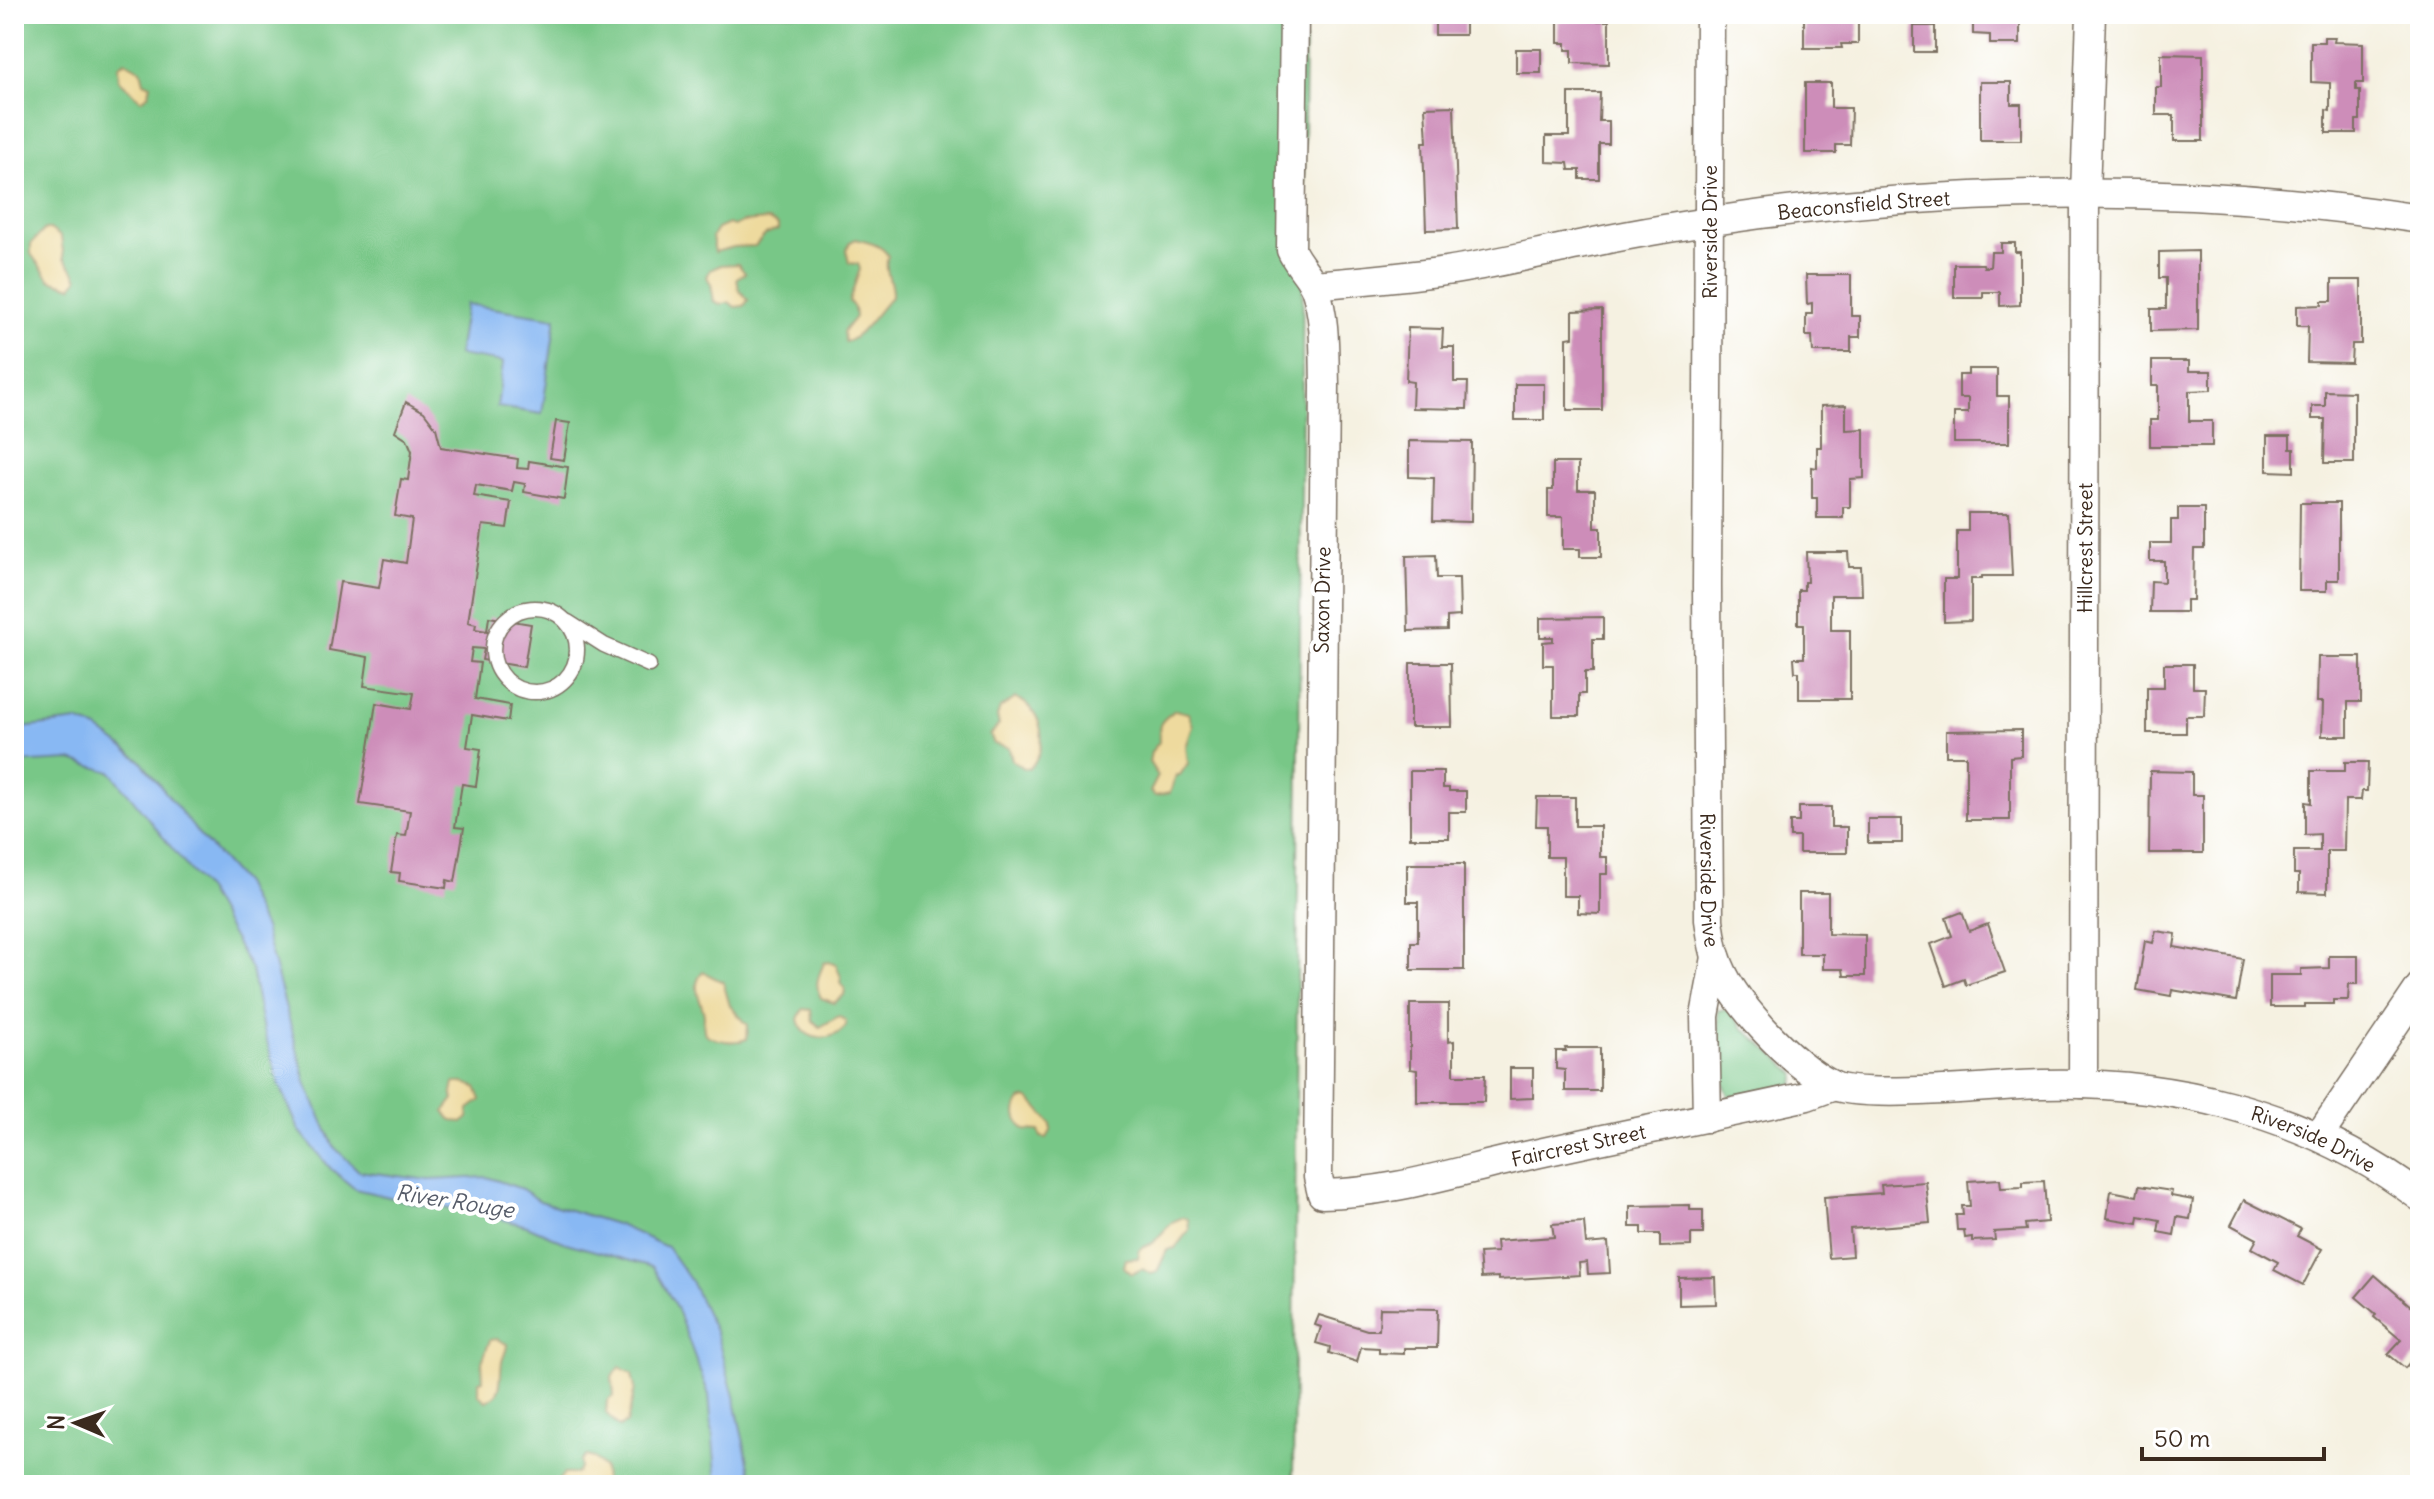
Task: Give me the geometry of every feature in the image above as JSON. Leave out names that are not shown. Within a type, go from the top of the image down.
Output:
[{"type":"street","name":"Saxon Drive","points":[[1294,14],[1291,250],[1298,266],[1314,285],[1323,317],[1325,385],[1318,996],[1318,1177],[1322,1194]]},
{"type":"street","name":"Riverside Drive","points":[[1710,14],[1709,920],[1716,957],[1729,987],[1748,1013],[1778,1043],[1834,1086],[1914,1090],[2083,1084],[2162,1089],[2285,1121],[2319,1136],[2400,1182],[2420,1197]]},
{"type":"street","name":"Hillcrest Street","points":[[2083,1084],[2085,194],[2091,14]]},
{"type":"street","name":"Beaconsfield Street","points":[[1314,285],[1448,271],[1630,235],[1865,203],[2085,194],[2260,201],[2420,219]]},
{"type":"street","points":[[1707,1118],[1705,1016],[1716,957]]},
{"type":"street","points":[[2319,1136],[2420,987]]},
{"type":"street","name":"Faircrest Street","points":[[1322,1194],[1374,1192],[1807,1096],[1834,1086]]},
{"type":"lane","points":[[564,620],[572,631],[576,658],[562,682],[536,692],[510,684],[495,661],[493,648],[496,634],[513,613],[540,608],[553,612],[604,645],[649,665]]},
{"type":"green space","points":[[14,14],[1305,14],[1293,1485],[14,1485]]},
{"type":"green space","points":[[1718,1010],[1729,1010],[1743,1028],[1796,1074],[1794,1084],[1756,1096],[1729,1096],[1721,1078]]},
{"type":"sand","points":[[125,61],[141,70],[144,82],[151,85],[148,95],[141,100],[119,80],[118,67]]},
{"type":"sand","points":[[768,220],[778,225],[778,230],[765,235],[755,246],[715,252],[712,237],[717,229],[728,224],[734,226],[742,222]]},
{"type":"sand","points":[[45,229],[61,237],[64,259],[78,279],[72,287],[50,280],[31,254],[31,244]]},
{"type":"sand","points":[[856,239],[878,246],[888,256],[892,296],[863,330],[845,342],[843,332],[855,317],[849,301],[860,269],[858,264],[849,263],[846,250],[850,242]]},
{"type":"sand","points":[[738,264],[745,273],[737,278],[739,290],[748,300],[744,306],[735,307],[729,302],[720,305],[714,302],[707,277],[710,270],[721,265]]},
{"type":"sand","points":[[1016,698],[1033,711],[1041,730],[1040,751],[1029,769],[1012,760],[1009,748],[994,744],[990,735],[999,725],[997,717],[1000,708]]},
{"type":"sand","points":[[1175,710],[1188,713],[1193,726],[1186,747],[1188,763],[1180,775],[1176,775],[1170,793],[1155,796],[1150,792],[1158,776],[1149,762],[1151,752],[1159,742],[1161,723]]},
{"type":"sand","points":[[824,963],[836,965],[845,989],[844,995],[834,1003],[821,998],[818,989]]},
{"type":"sand","points":[[703,972],[723,982],[730,1006],[748,1025],[747,1039],[726,1041],[705,1034],[697,989]]},
{"type":"sand","points":[[803,1009],[811,1010],[812,1020],[820,1027],[839,1016],[846,1021],[846,1026],[826,1038],[812,1036],[801,1027],[798,1019]]},
{"type":"sand","points":[[454,1083],[476,1087],[481,1100],[469,1109],[468,1118],[463,1122],[452,1121],[444,1112],[454,1099]]},
{"type":"sand","points":[[1027,1098],[1051,1124],[1047,1138],[1041,1137],[1039,1131],[1025,1130],[1019,1123],[1017,1108],[1021,1100]]},
{"type":"sand","points":[[1183,1217],[1188,1219],[1189,1230],[1175,1248],[1167,1250],[1157,1272],[1151,1274],[1142,1269],[1132,1274],[1124,1267],[1126,1259],[1138,1258],[1140,1249],[1153,1243],[1172,1222]]},
{"type":"sand","points":[[497,1339],[507,1347],[499,1390],[486,1401],[479,1395],[479,1381],[483,1380],[482,1362],[490,1340]]},
{"type":"sand","points":[[620,1367],[632,1374],[635,1388],[627,1423],[619,1427],[606,1413],[607,1401],[614,1395],[612,1377]]},
{"type":"sand","points":[[586,1456],[594,1458],[604,1468],[605,1485],[555,1485],[564,1474],[576,1474]]},
{"type":"water","points":[[466,304],[556,318],[542,414],[497,407],[503,362],[458,355]]},
{"type":"water","name":"River Rouge","points":[[77,721],[98,729],[140,760],[197,832],[243,883],[264,928],[307,1085],[334,1147],[359,1171],[430,1180],[487,1177],[522,1189],[540,1201],[619,1225],[667,1247],[691,1281],[716,1333],[734,1396],[753,1485],[717,1485],[709,1395],[676,1307],[653,1267],[566,1243],[527,1226],[479,1213],[423,1205],[355,1189],[331,1169],[299,1130],[279,1084],[262,1025],[251,969],[207,892],[111,772],[71,760],[14,763],[14,729]]},
{"type":"building","points":[[1435,14],[1465,14],[1465,35],[1435,35]]},
{"type":"building","points":[[1804,14],[1842,14],[1842,20],[1858,20],[1858,44],[1841,44],[1842,48],[1804,48]]},
{"type":"building","points":[[1973,14],[2020,14],[2020,44],[1990,44],[1990,35],[1973,34]]},
{"type":"building","points":[[1558,21],[1609,21],[1609,64],[1572,63],[1572,50],[1566,50],[1566,43],[1558,43]]},
{"type":"building","points":[[1914,26],[1935,26],[1935,52],[1914,52]]},
{"type":"building","points":[[2324,37],[2335,37],[2334,42],[2363,43],[2363,83],[2356,83],[2356,90],[2360,90],[2360,120],[2356,120],[2356,133],[2326,133],[2330,83],[2311,82],[2311,42],[2324,42]]},
{"type":"building","points":[[1516,49],[1541,49],[1541,73],[1516,73]]},
{"type":"building","points":[[2161,54],[2203,55],[2203,141],[2174,141],[2174,115],[2156,115],[2156,87],[2161,87]]},
{"type":"building","points":[[1980,82],[2011,82],[2011,104],[2021,104],[2021,140],[1980,140]]},
{"type":"building","points":[[1805,83],[1831,83],[1831,108],[1851,108],[1850,145],[1836,145],[1836,153],[1805,153]]},
{"type":"building","points":[[1569,93],[1600,93],[1599,121],[1609,121],[1609,144],[1599,144],[1599,179],[1580,179],[1580,170],[1569,170],[1568,163],[1546,162],[1546,136],[1569,136]]},
{"type":"building","points":[[1454,106],[1458,229],[1426,230],[1425,107]]},
{"type":"building","points":[[2001,243],[2015,243],[2015,252],[2020,252],[2020,305],[2000,306],[2000,292],[1983,292],[1983,298],[1954,298],[1954,264],[1983,264],[1990,267],[1991,252],[2001,252]]},
{"type":"building","points":[[2198,251],[2198,330],[2151,331],[2151,309],[2166,309],[2166,278],[2159,278],[2159,252]]},
{"type":"building","points":[[1806,275],[1851,275],[1851,316],[1860,316],[1860,337],[1851,337],[1851,352],[1813,352],[1812,336],[1806,336],[1806,314],[1812,314],[1812,303],[1807,304]]},
{"type":"building","points":[[2332,280],[2361,280],[2361,344],[2352,344],[2351,363],[2307,362],[2308,326],[2297,326],[2297,306],[2322,305],[2322,301],[2332,301]]},
{"type":"building","points":[[1602,310],[1602,410],[1567,410],[1567,338],[1573,337],[1573,311]]},
{"type":"building","points":[[1408,328],[1443,329],[1442,347],[1454,347],[1454,382],[1468,382],[1467,409],[1412,408],[1413,382],[1406,381]]},
{"type":"building","points":[[2152,361],[2189,361],[2189,371],[2211,371],[2211,390],[2189,391],[2189,421],[2212,421],[2212,446],[2150,446],[2150,420],[2158,420],[2158,385],[2152,385]]},
{"type":"building","points":[[1968,369],[1997,369],[1997,396],[2009,396],[2009,443],[1954,443],[1954,413],[1968,413],[1968,398],[1959,398],[1959,375],[1968,375]]},
{"type":"building","points":[[1515,384],[1544,384],[1544,420],[1515,420]]},
{"type":"building","points":[[2325,391],[2354,392],[2354,463],[2324,463],[2325,419],[2312,419],[2312,406],[2325,406]]},
{"type":"building","points":[[406,402],[424,412],[436,428],[441,447],[518,459],[517,468],[528,469],[529,461],[568,467],[564,499],[524,492],[525,484],[514,482],[512,491],[476,485],[474,496],[511,502],[507,528],[483,525],[468,622],[476,624],[475,629],[487,631],[489,617],[531,624],[524,667],[482,660],[484,649],[472,648],[470,662],[480,663],[475,699],[510,705],[508,721],[472,715],[467,747],[481,749],[476,786],[462,784],[455,827],[464,828],[455,882],[447,880],[446,888],[399,881],[400,873],[391,872],[397,835],[406,836],[410,811],[360,804],[376,703],[411,709],[414,693],[364,686],[368,657],[329,650],[340,582],[379,588],[384,559],[406,563],[412,519],[395,516],[401,479],[408,480],[412,451],[407,439],[395,431]]},
{"type":"building","points":[[1846,405],[1846,430],[1864,429],[1864,478],[1850,479],[1850,507],[1843,507],[1843,518],[1817,518],[1817,498],[1812,498],[1812,467],[1817,468],[1817,447],[1821,447],[1821,406]]},
{"type":"building","points":[[556,421],[570,423],[564,460],[550,458]]},
{"type":"building","points":[[2267,436],[2290,436],[2290,449],[2294,449],[2294,472],[2267,471]]},
{"type":"building","points":[[1409,441],[1472,442],[1471,522],[1433,521],[1434,478],[1409,477]]},
{"type":"building","points":[[1553,463],[1578,463],[1578,490],[1595,490],[1595,528],[1601,528],[1601,557],[1580,557],[1580,549],[1563,549],[1563,517],[1548,517],[1548,490],[1553,490]]},
{"type":"building","points":[[2300,503],[2339,503],[2339,580],[2327,580],[2327,591],[2299,591]]},
{"type":"building","points":[[2178,508],[2204,508],[2204,549],[2194,549],[2193,600],[2186,600],[2186,612],[2150,612],[2151,581],[2164,582],[2164,561],[2150,561],[2150,543],[2171,543],[2171,520],[2178,520]]},
{"type":"building","points":[[1968,513],[2009,513],[2012,576],[1971,579],[1971,621],[1944,622],[1944,579],[1957,579],[1957,531],[1968,531]]},
{"type":"building","points":[[1806,552],[1848,552],[1849,567],[1861,567],[1862,595],[1831,595],[1831,630],[1850,630],[1850,699],[1799,699],[1799,672],[1795,672],[1794,658],[1804,658],[1804,624],[1798,624],[1798,590],[1804,590],[1804,582],[1807,582]]},
{"type":"building","points":[[1436,555],[1437,578],[1459,578],[1460,616],[1447,617],[1447,630],[1408,631],[1406,556]]},
{"type":"building","points":[[1603,617],[1603,639],[1593,639],[1593,672],[1585,672],[1585,694],[1579,694],[1579,716],[1553,716],[1553,665],[1543,665],[1543,642],[1553,641],[1553,637],[1540,637],[1540,618]]},
{"type":"building","points":[[2318,657],[2361,657],[2361,702],[2348,702],[2348,736],[2322,736],[2323,702],[2317,702]]},
{"type":"building","points":[[1410,663],[1451,663],[1452,727],[1410,727]]},
{"type":"building","points":[[2164,664],[2193,664],[2193,688],[2205,688],[2204,716],[2186,716],[2186,733],[2147,733],[2147,687],[2164,687]]},
{"type":"building","points":[[2021,730],[2021,756],[2010,757],[2010,820],[1966,820],[1966,756],[1946,756],[1946,731]]},
{"type":"building","points":[[2345,762],[2368,762],[2367,791],[2362,791],[2361,800],[2345,800],[2344,851],[2327,851],[2327,893],[2299,892],[2299,874],[2294,874],[2294,851],[2320,851],[2320,834],[2305,835],[2305,802],[2311,803],[2311,771],[2345,771]]},
{"type":"building","points":[[1410,771],[1443,771],[1443,788],[1466,791],[1466,812],[1449,812],[1449,838],[1410,838]]},
{"type":"building","points":[[2150,771],[2192,772],[2192,795],[2203,795],[2203,853],[2149,853]]},
{"type":"building","points":[[1537,797],[1575,797],[1575,826],[1600,826],[1600,857],[1607,857],[1607,874],[1600,874],[1600,914],[1578,913],[1578,896],[1563,896],[1563,857],[1547,857],[1547,826],[1536,826]]},
{"type":"building","points":[[1799,807],[1831,807],[1831,827],[1847,827],[1847,853],[1799,853],[1799,837],[1790,837],[1790,822],[1799,822]]},
{"type":"building","points":[[1868,819],[1902,819],[1902,843],[1868,843]]},
{"type":"building","points":[[1407,864],[1464,864],[1464,970],[1411,970],[1411,942],[1418,942],[1418,902],[1407,902]]},
{"type":"building","points":[[1799,893],[1828,893],[1828,934],[1865,935],[1865,976],[1844,976],[1843,969],[1823,969],[1823,954],[1799,954]]},
{"type":"building","points":[[1962,912],[1969,931],[1988,924],[2005,972],[1966,985],[1964,979],[1946,986],[1931,944],[1952,936],[1946,918]]},
{"type":"building","points":[[2156,931],[2176,934],[2174,947],[2243,959],[2236,1001],[2172,990],[2171,996],[2137,990],[2145,941],[2153,943]]},
{"type":"building","points":[[2329,956],[2358,956],[2358,984],[2349,984],[2348,1000],[2333,1000],[2333,1004],[2305,1004],[2305,1007],[2270,1007],[2270,975],[2301,975],[2301,969],[2329,968]]},
{"type":"building","points":[[1410,1004],[1448,1004],[1448,1042],[1454,1041],[1454,1075],[1485,1075],[1484,1102],[1417,1102],[1417,1070],[1410,1069]]},
{"type":"building","points":[[1565,1048],[1600,1048],[1600,1091],[1565,1091],[1565,1070],[1556,1069],[1556,1051],[1566,1051]]},
{"type":"building","points":[[1510,1068],[1533,1068],[1533,1098],[1510,1099]]},
{"type":"building","points":[[2000,1179],[2001,1188],[2023,1187],[2023,1182],[2044,1181],[2047,1222],[2025,1224],[2026,1230],[1994,1232],[1995,1240],[1972,1241],[1972,1237],[1965,1238],[1964,1230],[1957,1230],[1956,1215],[1963,1215],[1962,1206],[1970,1206],[1968,1181]]},
{"type":"building","points":[[1926,1182],[1930,1223],[1850,1229],[1852,1256],[1829,1258],[1824,1197],[1882,1193],[1881,1185]]},
{"type":"building","points":[[2139,1186],[2172,1191],[2171,1196],[2193,1200],[2190,1219],[2177,1217],[2174,1235],[2158,1232],[2160,1220],[2139,1216],[2138,1223],[2107,1218],[2111,1191],[2137,1196]]},
{"type":"building","points":[[2244,1200],[2301,1229],[2297,1236],[2322,1249],[2303,1285],[2274,1270],[2278,1262],[2252,1248],[2257,1239],[2231,1225]]},
{"type":"building","points":[[1690,1205],[1690,1210],[1703,1210],[1703,1234],[1691,1234],[1691,1246],[1660,1247],[1660,1234],[1642,1234],[1642,1227],[1630,1227],[1630,1206]]},
{"type":"building","points":[[1584,1222],[1586,1244],[1608,1242],[1610,1273],[1588,1274],[1587,1262],[1579,1263],[1580,1275],[1498,1280],[1498,1277],[1481,1278],[1479,1253],[1497,1252],[1496,1241],[1554,1237],[1552,1224]]},
{"type":"building","points":[[2375,1275],[2420,1314],[2420,1357],[2417,1354],[2405,1368],[2388,1354],[2401,1340],[2356,1297]]},
{"type":"building","points":[[1715,1277],[1716,1304],[1679,1305],[1679,1278]]},
{"type":"building","points":[[1380,1308],[1438,1309],[1437,1348],[1404,1348],[1404,1354],[1379,1353],[1379,1348],[1361,1347],[1357,1362],[1329,1353],[1330,1347],[1316,1343],[1321,1327],[1315,1325],[1319,1315],[1367,1330],[1379,1330]]}]
